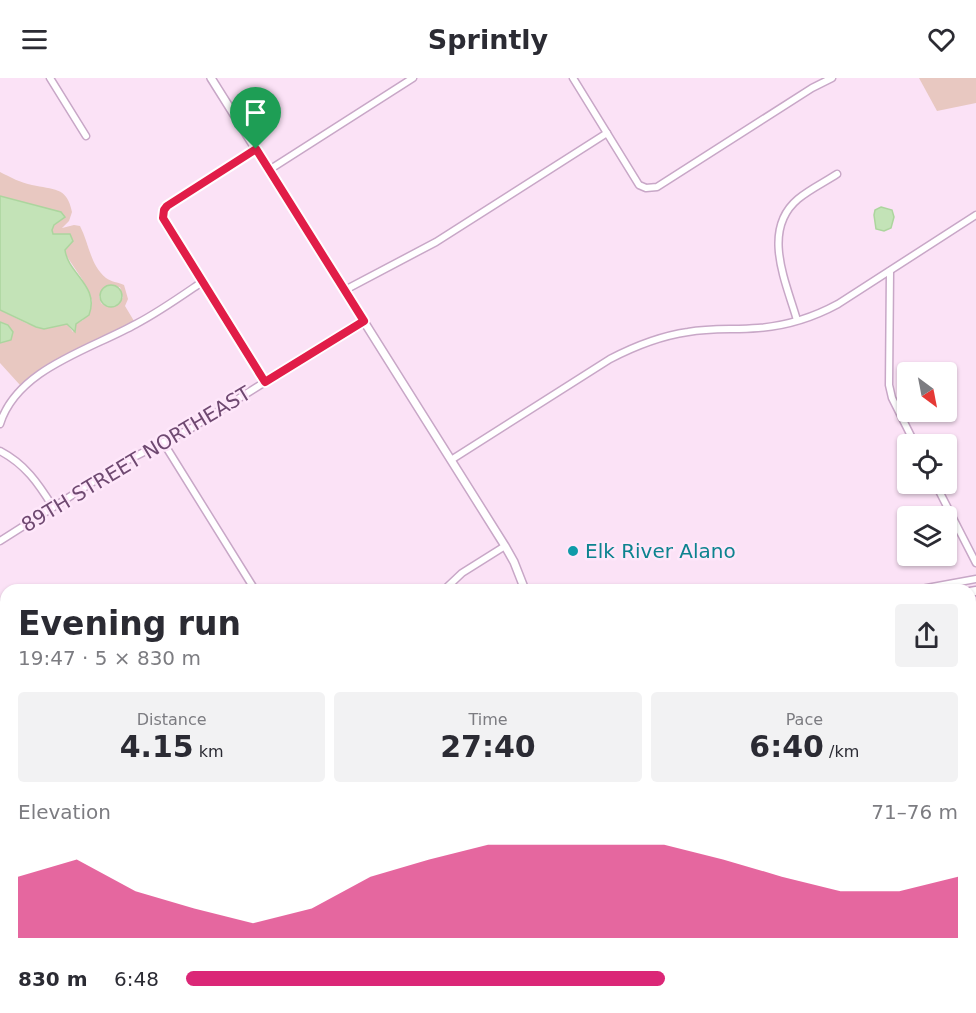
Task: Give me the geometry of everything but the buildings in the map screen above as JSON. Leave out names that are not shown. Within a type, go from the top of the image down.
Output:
[{"type":"street","points":[[50,78],[86,136]]},
{"type":"street","points":[[211,78],[505,546],[523,584]]},
{"type":"street","points":[[269,170],[413,78]]},
{"type":"street","points":[[573,78],[639,185],[646,188],[657,187],[812,88],[832,78]]},
{"type":"street","points":[[345,290],[436,242],[607,133]]},
{"type":"street","points":[[256,149],[167,206],[164,210],[164,222],[265,382]]},
{"type":"street","points":[[797,320],[781,265],[778,233],[790,206],[837,174]]},
{"type":"street","points":[[451,460],[610,359],[636,346],[673,334],[758,328],[797,320],[827,310],[976,215]]},
{"type":"street","points":[[890,271],[889,385],[892,398],[910,434]]},
{"type":"street","points":[[0,424],[12,399],[26,383],[73,355],[146,319],[202,282]]},
{"type":"street","name":"89TH STREET NORTHEAST","points":[[0,541],[126,461],[190,429],[364,321]]},
{"type":"street","points":[[163,442],[251,584]]},
{"type":"street","points":[[0,451],[12,457],[31,474],[53,507]]},
{"type":"street","points":[[941,494],[976,563]]},
{"type":"street","points":[[450,584],[462,573],[505,546]]},
{"type":"street","points":[[949,584],[976,579]]},
{"type":"shaded area","points":[[919,78],[976,78],[976,103],[937,111]]},
{"type":"shaded area","points":[[0,172],[24,183],[63,193],[72,212],[69,221],[62,228],[80,226],[96,267],[108,279],[124,285],[128,299],[125,306],[134,321],[72,352],[20,385],[0,363],[3,323],[0,322],[0,310],[28,324],[52,327],[67,324],[73,332],[76,324],[83,320],[92,301],[82,279],[66,255],[65,250],[73,241],[63,234],[53,234],[54,225],[65,217],[61,212],[0,196]],"holes":[[[120,287],[123,298],[105,306],[101,303],[99,296]]]},
{"type":"shaded area","points":[[0,196],[61,212],[65,217],[54,225],[53,234],[70,234],[73,241],[65,250],[67,258],[87,288],[91,305],[89,315],[76,324],[75,332],[67,324],[44,329],[36,327],[0,310]]},
{"type":"shaded area","points":[[881,207],[892,210],[894,217],[891,228],[884,231],[876,229],[874,215],[875,210]]},
{"type":"shaded area","points":[[111,285],[119,288],[122,296],[119,304],[111,307],[103,304],[100,296],[103,288]]},
{"type":"shaded area","points":[[0,322],[8,325],[13,332],[11,340],[0,343]]},
{"type":"place","name":"Elk River Alano","points":[[573,551]]},
{"type":"route","points":[[256,149],[364,321],[265,382],[163,218],[167,206],[256,149]]}]
